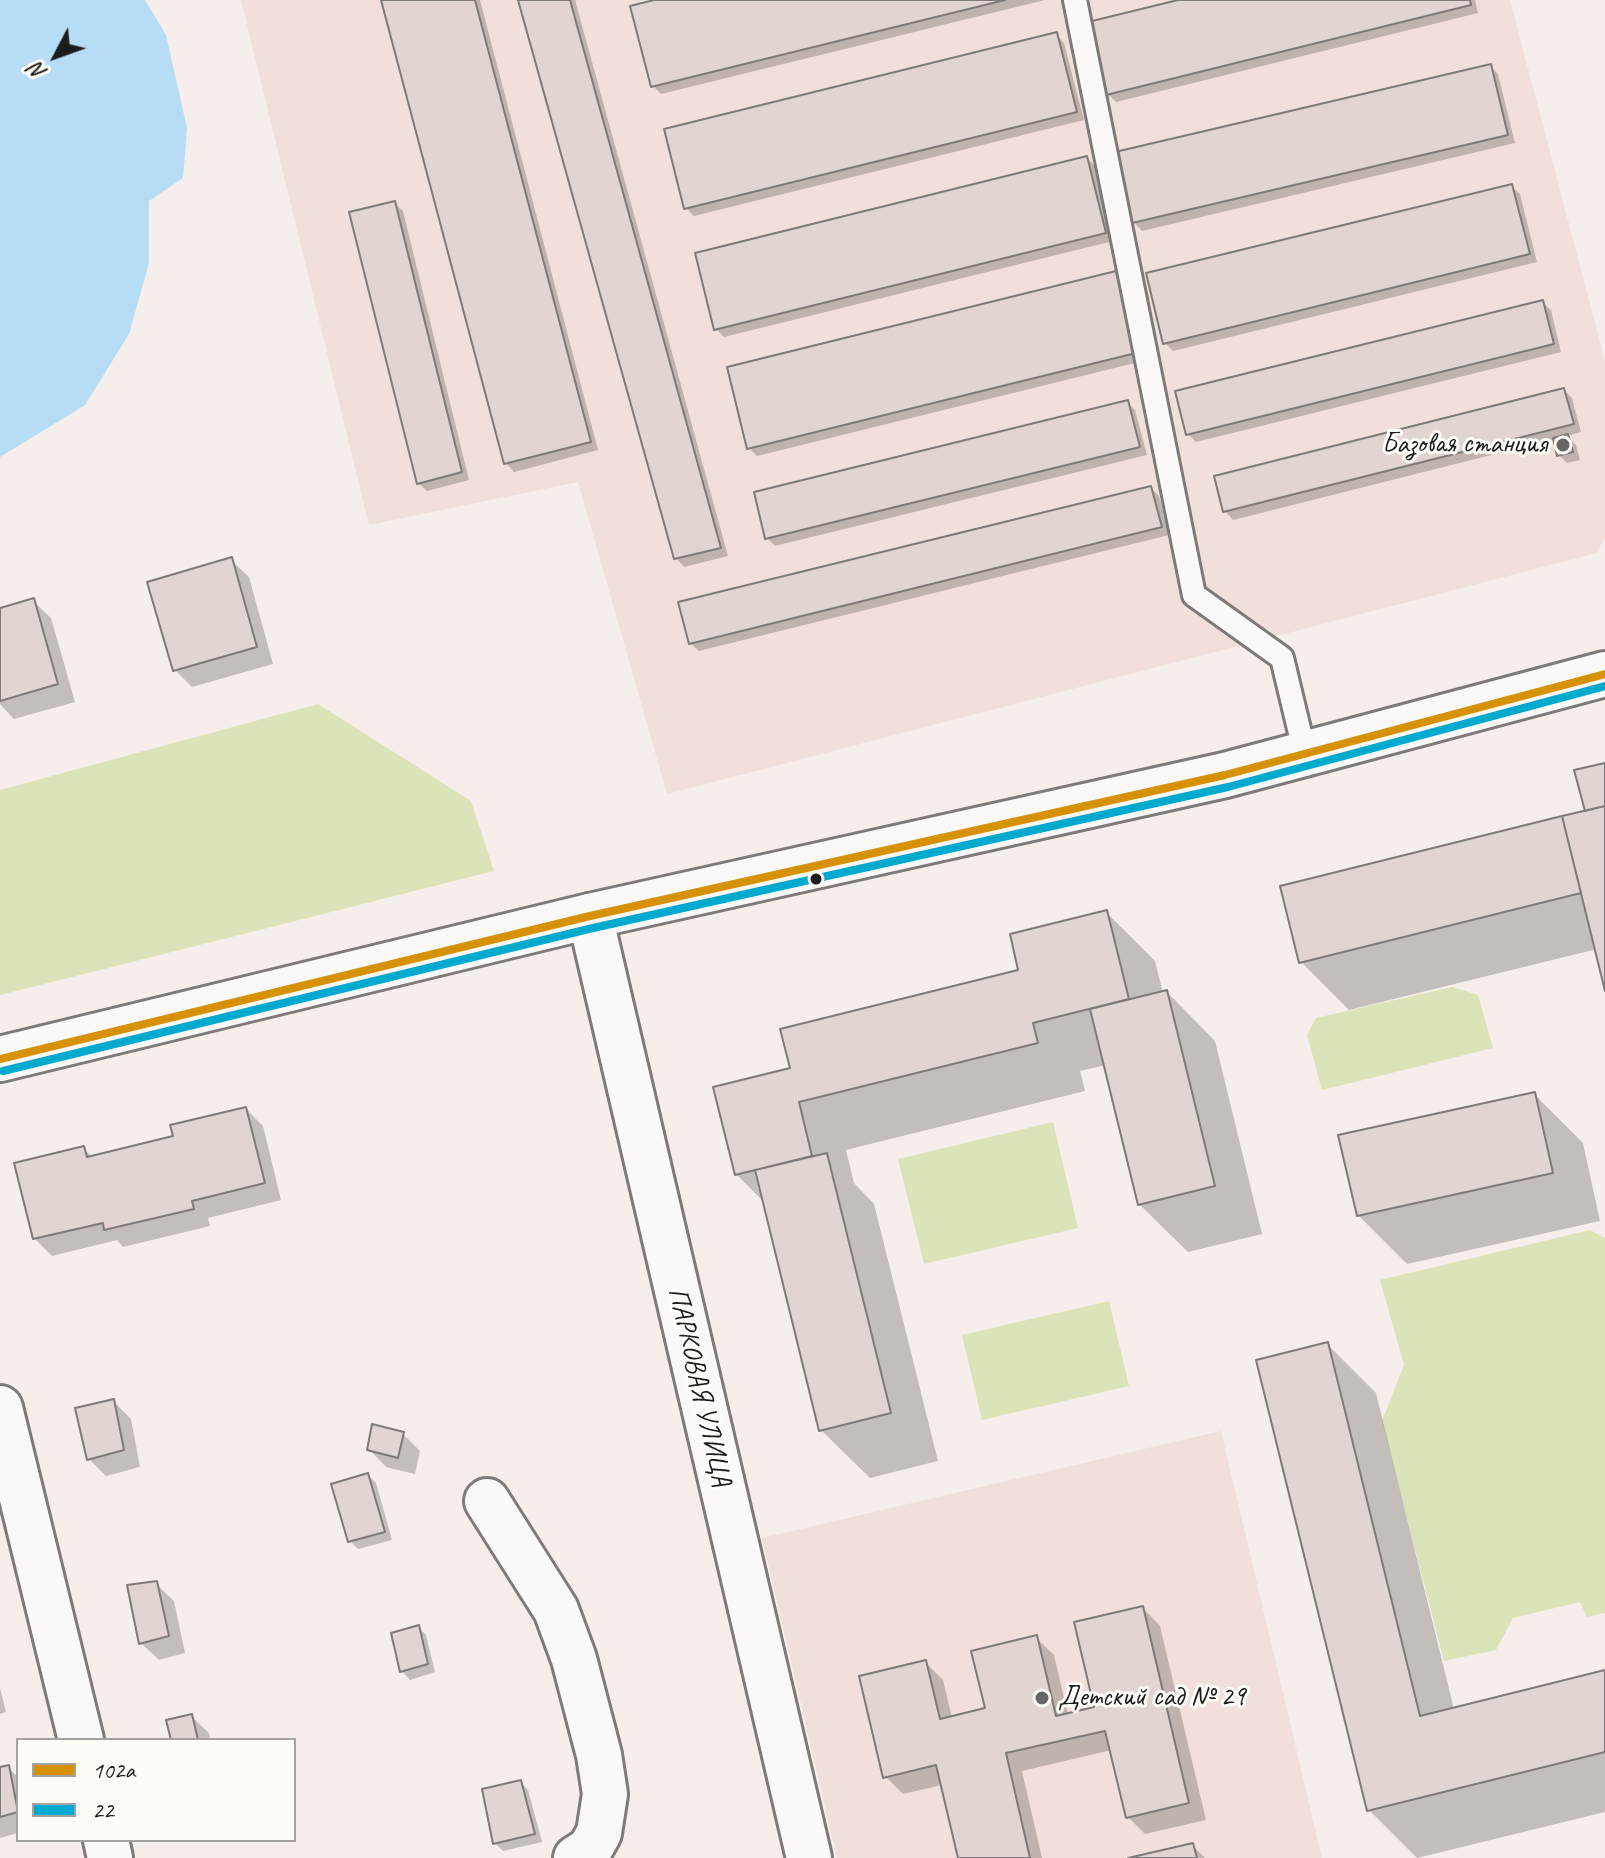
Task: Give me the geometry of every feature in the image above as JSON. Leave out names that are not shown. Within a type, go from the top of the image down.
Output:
[{"type":"street","points":[[0,1059],[590,916],[1225,775],[1605,674]]},
{"type":"street","name":"ПАРКОВАЯ УЛИЦА","points":[[590,916],[809,1858]]},
{"type":"street","points":[[0,1408],[81,1738]]},
{"type":"street","points":[[487,1501],[556,1610],[574,1659],[599,1755],[605,1794],[599,1833],[590,1849],[574,1858]]},
{"type":"lane","points":[[1075,0],[1194,595],[1282,658],[1305,754]]},
{"type":"shaded area","points":[[241,0],[1510,0],[1605,361],[1605,538],[1597,553],[667,794],[578,482],[369,525]]},
{"type":"shaded area","name":"Детский сад № 29","points":[[1221,1431],[1322,1858],[837,1858],[762,1538]]},
{"type":"green space","points":[[318,704],[471,801],[494,871],[0,995],[0,790]]},
{"type":"green space","points":[[1452,987],[1478,995],[1493,1048],[1322,1090],[1307,1035],[1316,1018]]},
{"type":"green space","points":[[1053,1122],[1078,1228],[924,1264],[898,1159]]},
{"type":"green space","points":[[1590,1230],[1605,1238],[1605,1613],[1587,1617],[1580,1602],[1513,1618],[1496,1650],[1444,1661],[1382,1421],[1404,1365],[1380,1280]]},
{"type":"green space","points":[[1109,1301],[1129,1386],[982,1420],[962,1335]]},
{"type":"water","points":[[0,0],[145,0],[166,35],[187,128],[183,178],[149,201],[149,263],[129,334],[85,405],[0,457]]},
{"type":"building","points":[[381,0],[475,0],[591,442],[504,464]]},
{"type":"building","points":[[518,0],[570,0],[721,548],[674,559]]},
{"type":"building","points":[[654,0],[1005,0],[651,87],[630,6]]},
{"type":"building","points":[[1178,0],[1470,0],[1471,5],[1106,95],[1088,22]]},
{"type":"building","points":[[1057,32],[1077,112],[684,209],[664,129]]},
{"type":"building","points":[[1491,64],[1508,135],[1132,223],[1115,152]]},
{"type":"building","points":[[1087,156],[1106,233],[714,330],[695,253]]},
{"type":"building","points":[[1512,184],[1530,254],[1163,344],[1146,273]]},
{"type":"building","points":[[395,201],[462,472],[417,484],[349,212]]},
{"type":"building","points":[[1116,271],[1136,353],[747,449],[727,367]]},
{"type":"building","points":[[1543,300],[1554,344],[1186,435],[1175,391]]},
{"type":"building","points":[[1564,388],[1574,424],[1223,512],[1214,476]]},
{"type":"building","points":[[1128,400],[1140,447],[765,539],[754,492]]},
{"type":"building","name":"Базовая станция","points":[[1568,434],[1573,452],[1557,456],[1553,438]]},
{"type":"building","points":[[1151,486],[1162,527],[689,644],[678,602]]},
{"type":"building","points":[[232,557],[257,647],[173,671],[147,582]]},
{"type":"building","points":[[34,598],[58,684],[0,701],[0,608]]},
{"type":"building","points":[[1605,763],[1605,806],[1585,811],[1574,770]]},
{"type":"building","points":[[1605,806],[1605,991],[1562,816]]},
{"type":"building","points":[[1562,816],[1581,893],[1299,963],[1280,886]]},
{"type":"building","points":[[1107,910],[1129,999],[1033,1023],[1038,1043],[799,1102],[812,1156],[735,1175],[713,1087],[790,1068],[780,1029],[1018,970],[1010,934]]},
{"type":"building","points":[[1167,990],[1215,1186],[1138,1205],[1090,1009]]},
{"type":"building","points":[[1535,1092],[1553,1173],[1357,1216],[1338,1135]]},
{"type":"building","points":[[246,1107],[265,1183],[192,1201],[194,1209],[104,1230],[103,1223],[33,1239],[14,1163],[84,1146],[87,1157],[173,1136],[170,1125]]},
{"type":"building","points":[[827,1153],[891,1413],[819,1431],[755,1170]]},
{"type":"building","points":[[1328,1342],[1420,1716],[1605,1670],[1605,1752],[1367,1811],[1256,1360]]},
{"type":"building","points":[[114,1399],[124,1450],[87,1460],[75,1408]]},
{"type":"building","points":[[372,1424],[404,1432],[398,1458],[367,1450]]},
{"type":"building","points":[[368,1473],[385,1532],[348,1542],[331,1484]]},
{"type":"building","points":[[157,1581],[169,1636],[139,1644],[127,1585]]},
{"type":"building","points":[[1143,1606],[1189,1803],[1126,1818],[1105,1731],[1006,1753],[1030,1858],[958,1858],[936,1765],[883,1778],[859,1676],[926,1660],[940,1719],[985,1708],[971,1651],[1037,1635],[1056,1716],[1094,1707],[1074,1622]]},
{"type":"building","points":[[419,1625],[428,1664],[400,1672],[391,1633]]},
{"type":"building","points":[[192,1714],[198,1738],[170,1738],[166,1720]]},
{"type":"building","points":[[9,1765],[16,1813],[0,1817],[0,1767]]},
{"type":"building","points":[[521,1780],[535,1834],[493,1844],[482,1789]]},
{"type":"building","points":[[1193,1843],[1197,1858],[1128,1858]]},
{"type":"transit line","name":"102а","points":[[0,1059],[590,916],[1225,775],[1605,674]]},
{"type":"transit line","name":"22","points":[[3,1071],[593,928],[1228,787],[1605,686]]},
{"type":"place","name":"Базовая станция","points":[[1563,445]]},
{"type":"place","name":"Детский сад № 29","points":[[1042,1698]]}]
